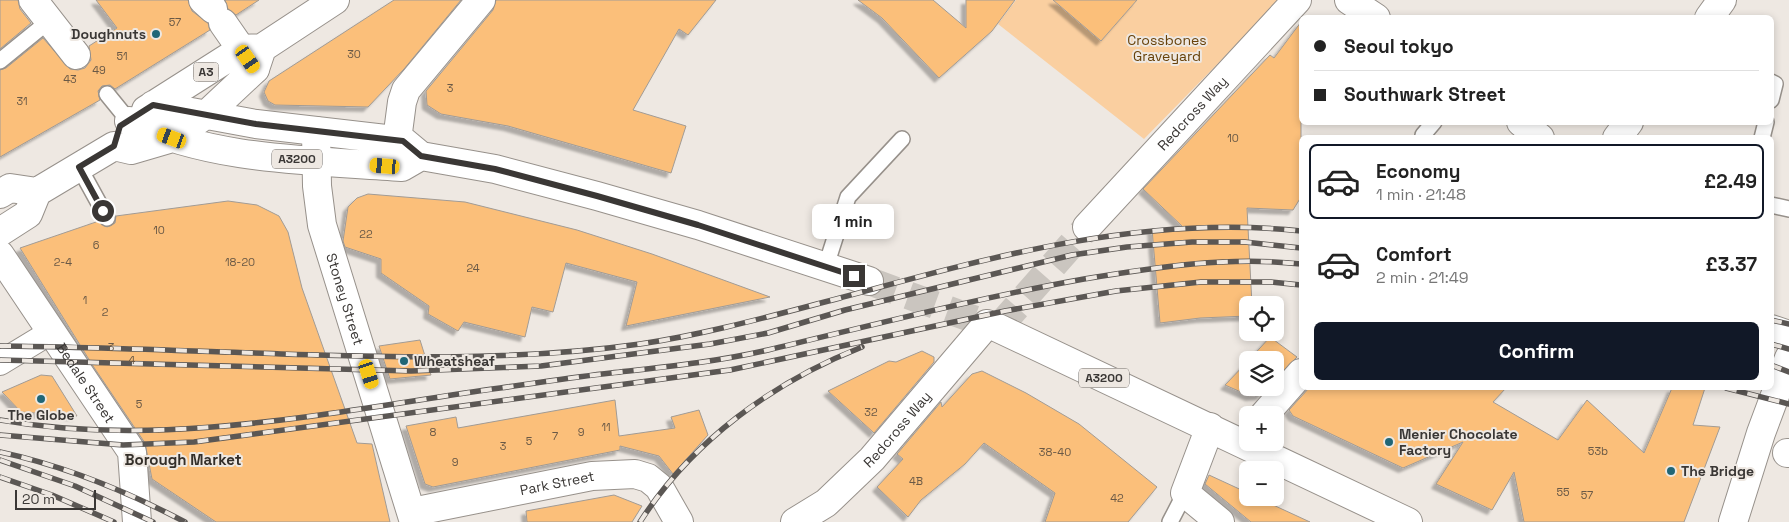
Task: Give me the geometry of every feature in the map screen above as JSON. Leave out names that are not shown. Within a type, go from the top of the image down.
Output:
[{"type":"main road","points":[[33,0],[76,55]]},
{"type":"main road","name":"A3","points":[[253,55],[207,114],[172,138],[131,150],[114,146],[120,126],[128,120],[153,105],[253,55],[335,0]]},
{"type":"main road","points":[[397,140],[402,102],[406,90],[481,0]]},
{"type":"main road","name":"Redcross Way","points":[[1087,227],[1297,0]]},
{"type":"main road","points":[[1349,0],[1372,15]]},
{"type":"main road","points":[[1711,15],[1722,0]]},
{"type":"main road","points":[[213,10],[253,55]]},
{"type":"main road","name":"A3200","points":[[153,105],[316,132],[403,141],[421,156],[495,169],[597,196],[826,266],[868,281]]},
{"type":"main road","name":"A3200","points":[[128,120],[172,138],[246,155],[402,167],[421,156]]},
{"type":"main road","name":"Stoney Street","points":[[316,132],[316,160],[322,225],[413,517]]},
{"type":"main road","points":[[0,232],[28,214],[37,192],[114,146]]},
{"type":"main road","points":[[0,194],[10,188],[37,192]]},
{"type":"main road","name":"Bedale Street","points":[[0,255],[132,452],[137,522]]},
{"type":"main road","name":"Redcross Way","points":[[795,522],[826,503],[872,459],[993,326],[1210,427]]},
{"type":"main road","points":[[1774,330],[1789,335]]},
{"type":"main road","points":[[1733,522],[1761,434],[1789,358]]},
{"type":"main road","points":[[1272,406],[1299,375]]},
{"type":"main road","points":[[1210,427],[1185,493],[1220,522]]},
{"type":"main road","name":"A3200","points":[[1210,427],[1239,437]]},
{"type":"main road","name":"A3200","points":[[1268,451],[1408,522]]},
{"type":"main road","name":"Park Street","points":[[413,517],[592,476],[635,474],[648,478],[659,487],[679,522]]},
{"type":"street","points":[[0,363],[51,332]]},
{"type":"lane","points":[[0,61],[49,21]]},
{"type":"lane","points":[[107,94],[128,120]]},
{"type":"lane","points":[[1424,135],[1432,125]]},
{"type":"lane","points":[[826,266],[848,197],[902,139]]},
{"type":"lane","points":[[79,167],[107,218]]},
{"type":"lane","points":[[1774,206],[1789,209]]},
{"type":"lane","points":[[1170,522],[1185,493]]},
{"type":"green space","name":"Crossbones Graveyard","points":[[1016,0],[1053,0],[1101,41],[1137,0],[1280,0],[1144,139],[998,24]]},
{"type":"building","points":[[0,0],[18,0],[20,9],[31,23],[0,49]]},
{"type":"building","points":[[96,0],[188,0],[192,11],[208,23],[210,30],[115,89],[110,85],[102,86],[98,91],[100,100],[0,157],[0,70],[6,68],[43,38],[70,69],[78,70],[85,68],[91,60],[89,46],[117,28]]},
{"type":"building","points":[[225,0],[259,0],[236,15],[228,9]]},
{"type":"building","points":[[394,0],[461,0],[404,69],[368,107],[275,105],[268,101],[264,92],[269,81]]},
{"type":"building","points":[[496,0],[716,0],[688,35],[679,29],[633,110],[686,126],[671,173],[508,126],[441,114],[427,105],[426,91],[493,10]]},
{"type":"building","points":[[858,0],[933,0],[966,28],[966,0],[1015,0],[992,31],[939,78],[882,18]]},
{"type":"building","points":[[1053,0],[1137,0],[1101,41]]},
{"type":"building","points":[[1299,25],[1299,125],[1301,125],[1301,135],[1299,135],[1299,200],[1293,210],[1247,208],[1252,296],[1239,296],[1239,316],[1200,318],[1160,323],[1152,229],[1183,227],[1143,189],[1270,55],[1274,58]]},
{"type":"building","points":[[368,194],[465,202],[577,230],[652,254],[770,297],[626,326],[637,282],[566,263],[553,312],[532,307],[525,337],[464,322],[458,331],[428,314],[429,306],[381,273],[381,259],[345,247],[343,241],[348,207],[357,198]]},
{"type":"building","name":"Borough Market","points":[[228,201],[257,205],[279,216],[288,232],[302,288],[357,443],[372,444],[390,522],[216,522],[152,479],[145,443],[93,366],[20,248],[96,222],[95,219],[107,227],[115,223],[116,216]]},
{"type":"building","name":"Wheatsheaf","points":[[420,340],[431,375],[390,379],[379,346]]},
{"type":"building","points":[[1266,341],[1275,341],[1297,357],[1284,370],[1284,351],[1257,351]]},
{"type":"building","points":[[922,351],[934,357],[934,362],[874,433],[828,391],[889,361],[896,362]]},
{"type":"building","points":[[1239,370],[1239,391],[1225,385]]},
{"type":"building","points":[[982,371],[1026,393],[1079,424],[1157,487],[1128,522],[1045,522],[1055,493],[984,443],[965,464],[921,500],[908,517],[877,487],[903,459],[897,454],[941,402],[942,407],[972,374]]},
{"type":"building","name":"The Globe","points":[[41,375],[52,376],[77,416],[21,412],[2,392]]},
{"type":"building","points":[[1307,390],[1504,390],[1493,402],[1558,440],[1587,400],[1644,453],[1671,390],[1704,390],[1693,425],[1720,427],[1684,522],[1524,522],[1514,472],[1492,510],[1436,484],[1463,442],[1403,468],[1293,416],[1289,410]]},
{"type":"building","points":[[615,400],[619,436],[675,428],[671,417],[699,410],[708,435],[673,474],[659,456],[620,446],[620,450],[433,487],[425,484],[406,426],[456,417],[458,428]]},
{"type":"building","points":[[1209,475],[1239,489],[1239,506],[1275,506],[1310,522],[1251,522],[1205,484]]},
{"type":"building","points":[[614,495],[642,506],[632,522],[527,522],[526,511]]},
{"type":"tunnel","points":[[998,328],[1087,227]]},
{"type":"tunnel","points":[[869,281],[998,328]]},
{"type":"railway","points":[[0,346],[398,357],[519,355],[600,349],[640,344],[716,330],[953,268],[1010,254],[1068,243],[1126,234],[1184,229],[1242,227],[1299,231]]},
{"type":"railway","points":[[0,360],[411,371],[541,366],[710,344],[768,333],[845,310],[1072,255],[1127,247],[1192,242],[1245,242],[1299,248]]},
{"type":"railway","points":[[0,420],[62,428],[125,430],[188,429],[250,424],[569,378],[729,358],[926,312],[1084,279],[1165,267],[1220,262],[1247,261],[1299,264]]},
{"type":"railway","points":[[0,435],[123,445],[194,442],[730,370],[1005,311],[1116,291],[1201,282],[1271,282],[1299,285]]},
{"type":"railway","points":[[1774,321],[1789,324]]},
{"type":"railway","points":[[1774,345],[1789,349]]},
{"type":"railway","points":[[640,522],[684,465],[737,417],[766,396],[797,378],[829,361],[862,347]]},
{"type":"railway","points":[[1774,366],[1789,372]]},
{"type":"railway","points":[[1734,390],[1789,404]]},
{"type":"railway","points":[[0,452],[72,472],[118,490],[185,522]]},
{"type":"railway","points":[[0,460],[75,486],[153,522]]},
{"type":"railway","points":[[0,477],[52,495],[114,522]]},
{"type":"place","name":"Doughnuts","points":[[156,34]]},
{"type":"place","name":"Wheatsheaf","points":[[404,361]]},
{"type":"place","name":"The Globe","points":[[41,399]]},
{"type":"place","name":"Menier Chocolate Factory","points":[[1389,442]]},
{"type":"place","name":"The Bridge","points":[[1671,471]]},
{"type":"district","name":"Borough Market","points":[[183,460]]},
{"type":"route","points":[[103,211],[79,167],[114,146],[120,126],[153,105],[256,124],[403,141],[421,156],[495,169],[597,196],[698,225],[854,276]]}]
